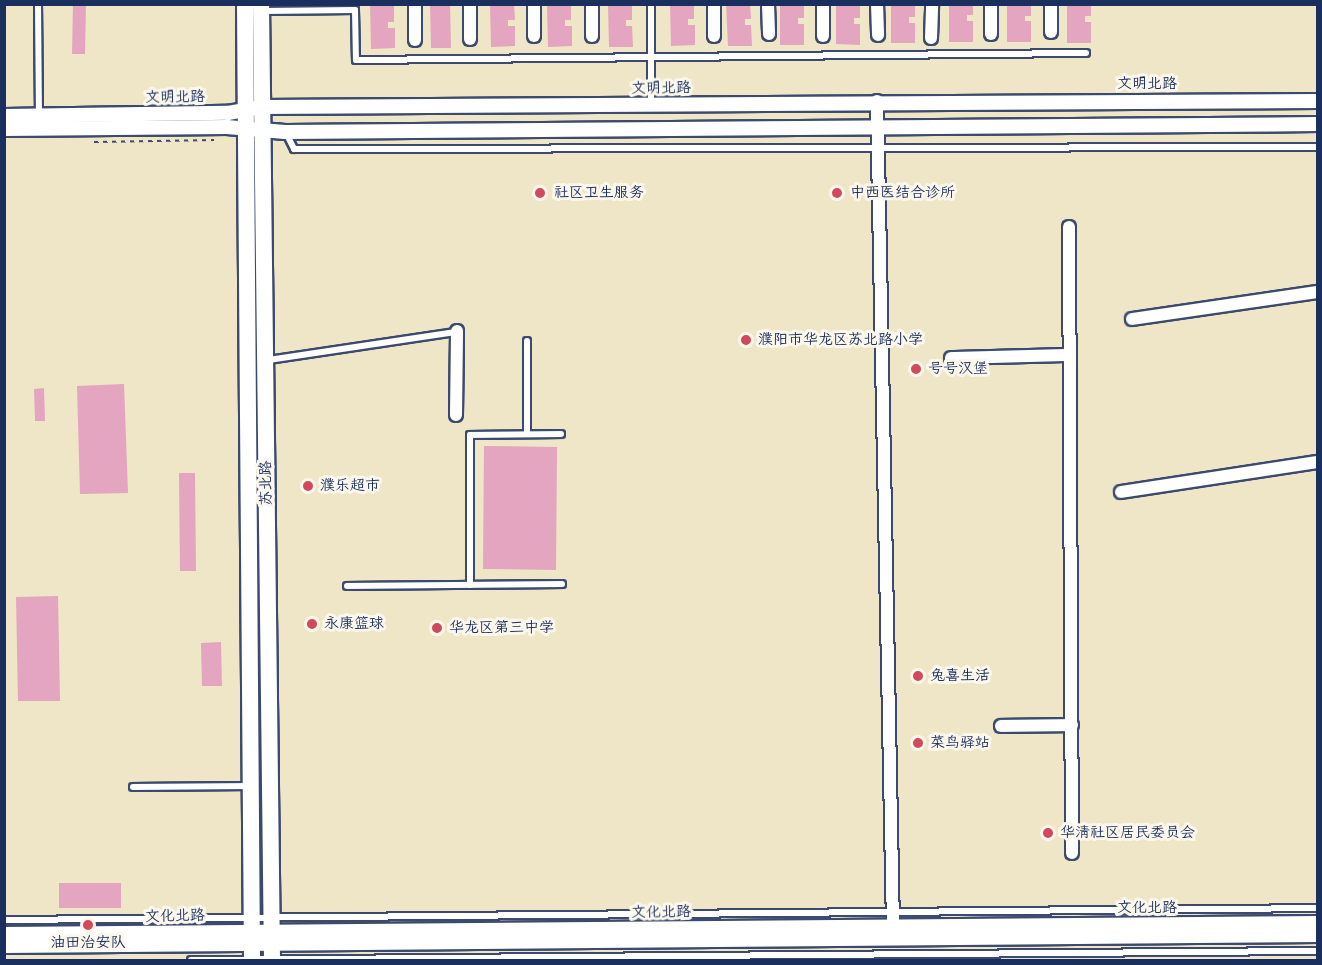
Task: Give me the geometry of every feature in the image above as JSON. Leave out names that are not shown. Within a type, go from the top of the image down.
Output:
[{"type":"main road","name":"苏北路","points":[[244,4],[254,108],[263,129],[272,943]]},
{"type":"main road","name":"苏北路","points":[[252,943],[245,128],[254,108],[261,8]]},
{"type":"street","points":[[415,4],[416,40]]},
{"type":"street","points":[[470,4],[470,39]]},
{"type":"street","points":[[534,4],[534,36]]},
{"type":"street","points":[[592,4],[592,36]]},
{"type":"street","points":[[714,4],[714,36]]},
{"type":"street","points":[[768,4],[769,34]]},
{"type":"street","points":[[823,4],[823,36]]},
{"type":"street","points":[[877,4],[878,35]]},
{"type":"street","points":[[932,4],[932,38]]},
{"type":"street","points":[[991,34],[992,4]]},
{"type":"street","points":[[1051,4],[1051,32]]},
{"type":"street","name":"文明北路","points":[[4,116],[254,108],[877,101],[1317,101]]},
{"type":"street","points":[[877,101],[893,919]]},
{"type":"street","name":"文明北路","points":[[4,129],[245,128],[285,132],[1317,124]]},
{"type":"street","points":[[1069,227],[1072,853]]},
{"type":"street","points":[[1132,318],[1317,292]]},
{"type":"street","points":[[456,416],[457,331]]},
{"type":"street","points":[[951,358],[1070,355]]},
{"type":"street","points":[[1121,492],[1317,462]]},
{"type":"street","points":[[1001,726],[1072,725]]},
{"type":"street","name":"文化北路","points":[[272,943],[893,919],[1317,923]]},
{"type":"street","name":"文化北路","points":[[4,934],[252,943]]},
{"type":"street","name":"文化北路","points":[[4,946],[1317,935]]},
{"type":"lane","points":[[38,4],[39,115]]},
{"type":"lane","points":[[651,4],[651,104]]},
{"type":"lane","points":[[261,8],[355,10],[356,60],[1086,53]]},
{"type":"lane","points":[[285,132],[294,149],[1317,147]]},
{"type":"lane","points":[[265,361],[457,331]]},
{"type":"lane","points":[[527,341],[527,434]]},
{"type":"lane","points":[[470,585],[470,435],[561,434]]},
{"type":"lane","points":[[347,586],[562,584]]},
{"type":"lane","points":[[133,787],[250,786]]},
{"type":"lane","points":[[893,919],[1317,908]]},
{"type":"lane","points":[[4,920],[252,943],[1317,951]]},
{"type":"lane","points":[[191,960],[252,943]]},
{"type":"building","points":[[73,4],[86,4],[85,54],[72,54]]},
{"type":"building","points":[[370,4],[394,4],[394,22],[388,22],[388,28],[395,28],[395,48],[371,49]]},
{"type":"building","points":[[430,4],[450,4],[451,48],[431,48]]},
{"type":"building","points":[[490,4],[514,4],[515,20],[508,20],[508,26],[515,26],[515,46],[491,47]]},
{"type":"building","points":[[547,4],[571,4],[571,20],[565,20],[565,26],[572,26],[572,46],[548,47]]},
{"type":"building","points":[[608,4],[632,4],[632,20],[626,20],[626,26],[632,26],[633,47],[609,47]]},
{"type":"building","points":[[670,4],[694,4],[694,19],[688,19],[688,25],[695,25],[695,45],[671,46]]},
{"type":"building","points":[[726,4],[750,4],[751,19],[745,19],[745,25],[751,25],[752,46],[728,46]]},
{"type":"building","points":[[780,4],[804,4],[804,18],[798,18],[798,24],[804,24],[804,45],[780,45]]},
{"type":"building","points":[[836,4],[860,4],[860,18],[854,18],[854,24],[860,24],[860,45],[836,44]]},
{"type":"building","points":[[891,4],[915,4],[915,17],[909,17],[909,23],[915,23],[915,43],[891,43]]},
{"type":"building","points":[[949,4],[973,4],[973,15],[967,15],[967,21],[973,21],[973,42],[949,42]]},
{"type":"building","points":[[1007,4],[1031,4],[1031,16],[1025,16],[1025,21],[1031,21],[1031,42],[1007,42]]},
{"type":"building","points":[[1067,4],[1091,4],[1091,16],[1085,16],[1085,22],[1091,22],[1091,43],[1067,43]]},
{"type":"building","points":[[124,384],[128,493],[80,494],[77,386]]},
{"type":"building","points":[[44,388],[45,421],[35,421],[34,389]]},
{"type":"building","points":[[484,446],[557,447],[556,570],[483,569]]},
{"type":"building","points":[[179,473],[195,473],[196,571],[180,571]]},
{"type":"building","points":[[58,596],[60,701],[18,701],[16,597]]},
{"type":"building","points":[[221,642],[222,686],[202,686],[201,643]]},
{"type":"building","points":[[59,883],[121,883],[121,908],[59,908]]},
{"type":"place","name":"社区卫生服务","points":[[540,193]]},
{"type":"place","name":"中西医结合诊所","points":[[837,193]]},
{"type":"place","name":"濮阳市华龙区苏北路小学","points":[[746,340]]},
{"type":"place","name":"号号汉堡","points":[[916,369]]},
{"type":"place","name":"濮乐超市","points":[[308,486]]},
{"type":"place","name":"永康篮球","points":[[312,624]]},
{"type":"place","name":"华龙区第三中学","points":[[437,628]]},
{"type":"place","name":"兔喜生活","points":[[918,676]]},
{"type":"place","name":"菜鸟驿站","points":[[918,743]]},
{"type":"place","name":"华清社区居民委员会","points":[[1048,833]]},
{"type":"place","name":"油田治安队","points":[[88,925]]}]
